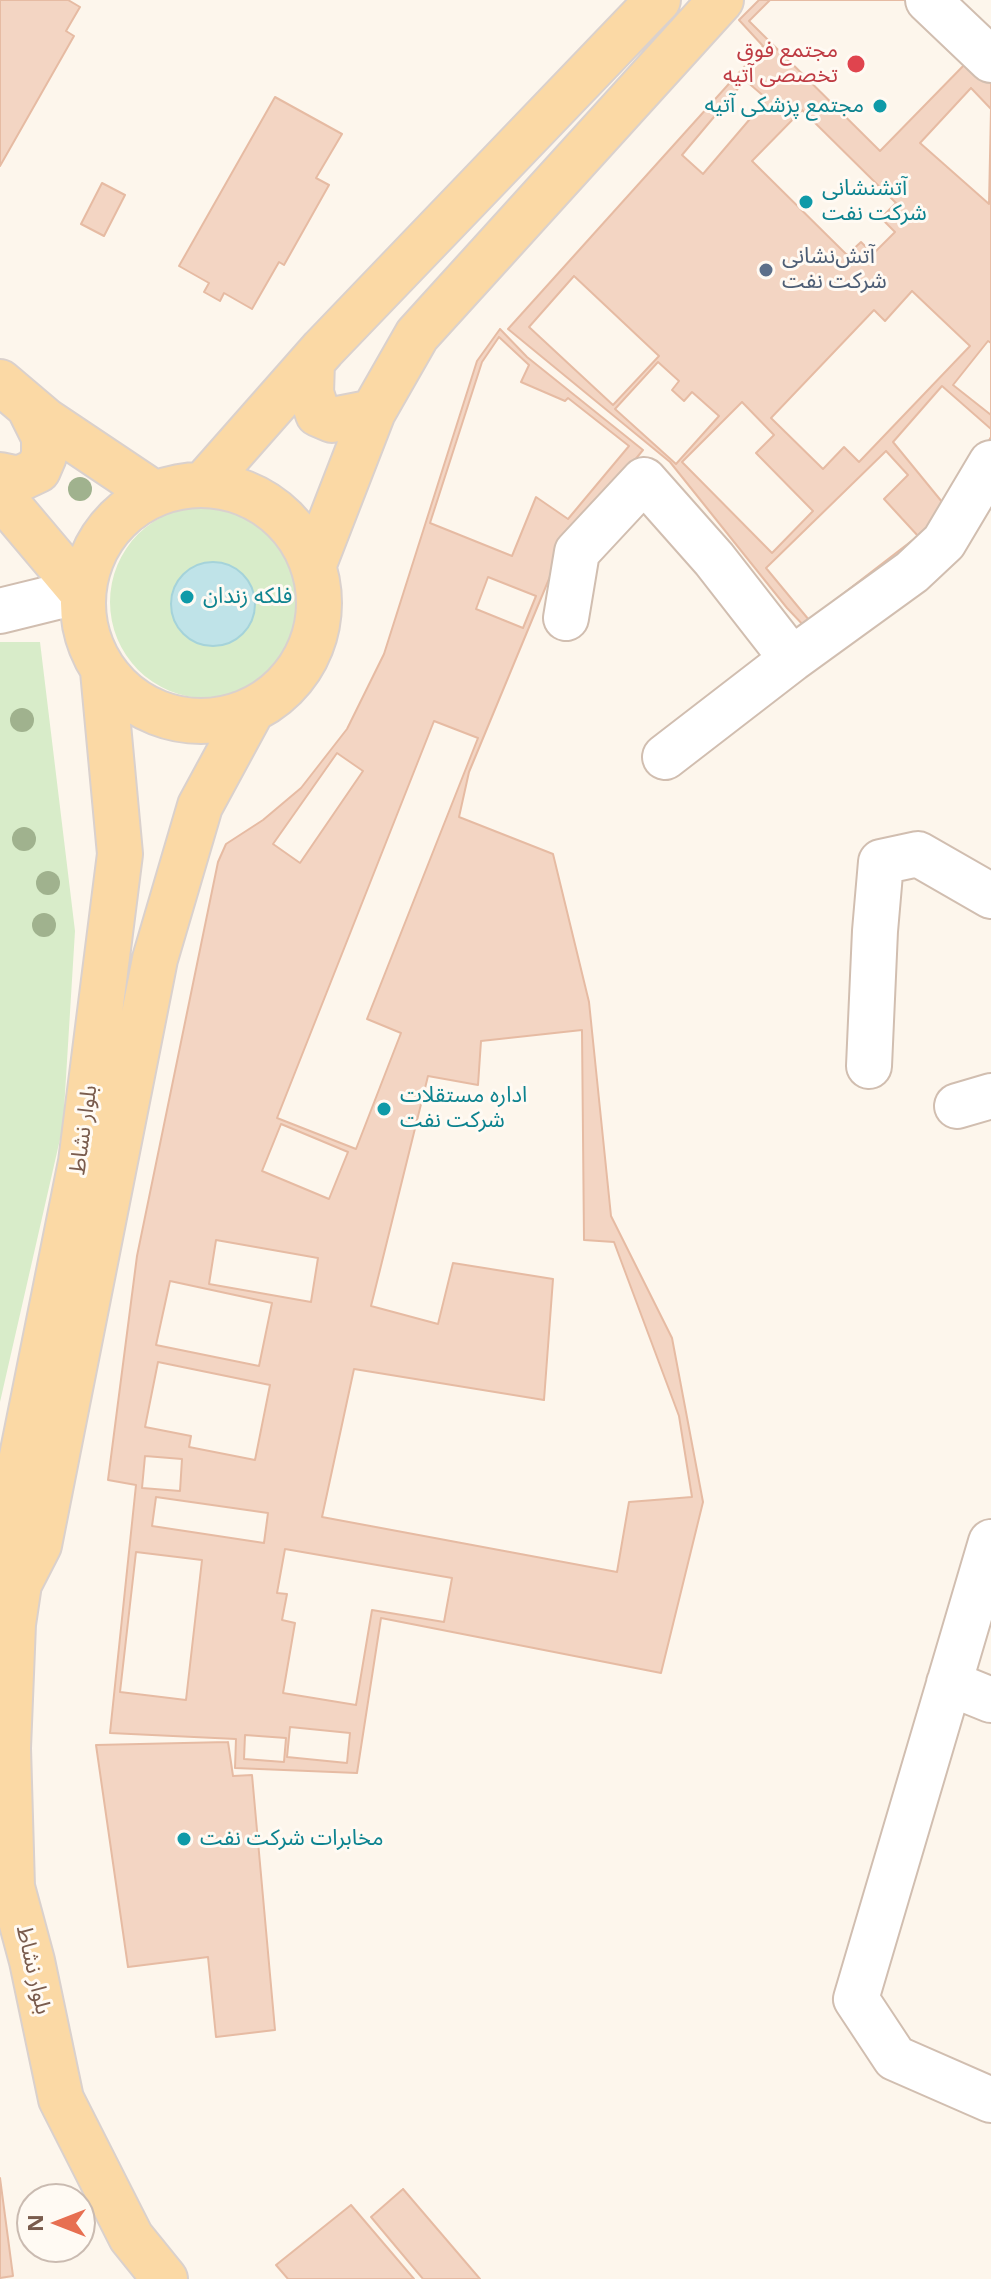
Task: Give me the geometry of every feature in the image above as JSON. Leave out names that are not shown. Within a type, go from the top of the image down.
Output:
[{"type":"main road","points":[[203,485],[312,362],[658,0]]},
{"type":"main road","points":[[314,564],[373,412],[417,335],[721,0]]},
{"type":"main road","points":[[312,362],[311,393],[318,414],[332,420],[373,412]]},
{"type":"main road","points":[[14,394],[79,445],[155,494]]},
{"type":"main road","points":[[0,475],[19,479],[38,470],[44,456],[44,437],[14,394]]},
{"type":"main road","points":[[203,485],[231,489],[259,499],[282,516],[301,538],[314,564],[319,591],[319,618],[313,645],[284,690],[262,706],[221,721],[189,723],[143,708],[121,691],[103,671],[90,647],[81,591],[90,562],[106,533],[128,510],[170,489],[203,485]]},
{"type":"main road","points":[[0,495],[81,591]]},
{"type":"main road","name":"بلوار نشاط","points":[[19,1584],[9,1557],[18,1476],[81,1162],[120,854],[103,671]]},
{"type":"main road","name":"بلوار نشاط","points":[[165,2279],[131,2237],[61,2099],[32,1961],[12,1887],[8,1748],[13,1624],[19,1584],[39,1545],[155,959],[200,806],[252,710]]},
{"type":"street","points":[[928,0],[991,60]]},
{"type":"street","points":[[665,757],[912,572],[944,542],[991,463]]},
{"type":"street","points":[[566,618],[577,552],[644,480],[714,559],[792,659]]},
{"type":"street","points":[[0,611],[81,591]]},
{"type":"street","points":[[869,1066],[881,862],[918,854],[991,896]]},
{"type":"street","points":[[991,1542],[856,1999],[895,2058],[991,2100]]},
{"type":"street","points":[[949,1683],[991,1700]]},
{"type":"green space","points":[[206,506],[243,513],[274,534],[295,565],[302,602],[295,639],[274,670],[243,691],[206,698],[169,691],[138,670],[117,639],[110,602],[117,565],[138,534],[169,513]]},
{"type":"green space","points":[[0,642],[40,642],[75,931],[63,1126],[0,1402]]},
{"type":"water","points":[[205,562],[221,562],[237,569],[248,580],[255,604],[252,620],[243,634],[221,646],[205,646],[189,639],[178,628],[171,612],[171,596],[178,580],[189,569]]},
{"type":"building","points":[[0,0],[68,0],[80,7],[66,31],[74,36],[0,166]]},
{"type":"building","name":"آتشنشانی شرکت نفت","points":[[759,0],[917,0],[991,76],[991,452],[949,533],[806,628],[670,462],[508,329],[763,46],[739,20]]},
{"type":"building","name":"مجتمع پزشکی آتیه","points":[[770,0],[907,0],[968,61],[880,151],[749,21]]},
{"type":"building","points":[[745,80],[767,99],[703,174],[682,155]]},
{"type":"building","points":[[971,88],[991,109],[989,204],[920,143]]},
{"type":"building","points":[[275,97],[342,134],[316,178],[329,185],[284,265],[279,262],[252,309],[224,293],[220,301],[204,292],[209,283],[179,266]]},
{"type":"building","points":[[802,110],[896,203],[881,218],[895,232],[873,254],[861,242],[847,255],[752,161]]},
{"type":"building","points":[[102,183],[125,195],[104,236],[81,224]]},
{"type":"building","points":[[574,276],[659,356],[613,405],[529,327]]},
{"type":"building","points":[[912,291],[970,346],[859,462],[844,447],[823,469],[771,418],[874,310],[885,321]]},
{"type":"building","name":"اداره مستقلات شرکت نفت","points":[[500,329],[527,357],[643,450],[561,550],[469,772],[459,817],[553,854],[589,1002],[611,1216],[672,1338],[703,1502],[661,1673],[381,1618],[357,1773],[235,1768],[236,1739],[110,1733],[136,1485],[108,1480],[137,1256],[218,862],[226,844],[263,820],[301,788],[347,729],[384,654],[477,361]]},
{"type":"building","points":[[499,337],[529,365],[521,382],[565,401],[568,398],[629,446],[568,519],[536,497],[512,556],[430,523],[482,362]]},
{"type":"building","points":[[988,341],[991,343],[991,415],[953,385]]},
{"type":"building","points":[[658,362],[679,381],[672,390],[684,401],[692,392],[719,416],[676,464],[615,409]]},
{"type":"building","points":[[942,386],[991,429],[991,437],[947,508],[893,442]]},
{"type":"building","points":[[742,402],[774,435],[756,453],[813,511],[772,553],[682,462]]},
{"type":"building","points":[[886,451],[908,475],[884,499],[918,536],[809,620],[766,568]]},
{"type":"building","points":[[488,577],[536,596],[523,628],[476,609]]},
{"type":"building","points":[[434,721],[478,738],[367,1019],[401,1033],[356,1149],[277,1118]]},
{"type":"building","points":[[337,753],[363,771],[300,863],[273,844]]},
{"type":"building","points":[[582,1030],[584,1240],[614,1242],[679,1416],[692,1497],[629,1502],[617,1572],[322,1517],[354,1369],[544,1400],[553,1279],[453,1263],[438,1324],[371,1306],[428,1076],[478,1085],[481,1041]]},
{"type":"building","points":[[281,1124],[348,1152],[329,1199],[262,1171]]},
{"type":"building","points":[[216,1240],[318,1258],[311,1302],[209,1284]]},
{"type":"building","points":[[170,1281],[272,1303],[259,1366],[156,1345]]},
{"type":"building","points":[[158,1362],[270,1385],[255,1460],[189,1447],[191,1436],[145,1427]]},
{"type":"building","points":[[145,1456],[182,1459],[180,1491],[142,1488]]},
{"type":"building","points":[[156,1497],[268,1513],[264,1543],[152,1526]]},
{"type":"building","points":[[285,1549],[452,1578],[444,1622],[372,1610],[356,1705],[283,1693],[295,1623],[282,1620],[287,1594],[277,1593]]},
{"type":"building","points":[[136,1552],[202,1560],[186,1700],[120,1692]]},
{"type":"building","points":[[290,1727],[350,1733],[347,1763],[287,1757]]},
{"type":"building","points":[[245,1735],[286,1738],[284,1762],[244,1759]]},
{"type":"building","name":"مخابرات شرکت نفت","points":[[228,1742],[233,1776],[252,1775],[275,2030],[216,2037],[208,1957],[128,1967],[96,1745]]},
{"type":"building","points":[[0,2178],[13,2276],[0,2278]]},
{"type":"building","points":[[403,2189],[480,2279],[423,2279],[371,2217]]},
{"type":"building","points":[[351,2205],[414,2279],[288,2279],[276,2265]]},
{"type":"place","name":"مجتمع فوق تخصصی آتیه","points":[[856,64]]},
{"type":"place","name":"مجتمع پزشکی آتیه","points":[[880,106]]},
{"type":"place","name":"آتشنشانی شرکت نفت","points":[[806,202]]},
{"type":"place","name":"آتش‌نشانی شرکت نفت","points":[[766,270]]},
{"type":"place","name":"فلکه زندان","points":[[187,597]]},
{"type":"place","name":"اداره مستقلات شرکت نفت","points":[[384,1109]]},
{"type":"place","name":"مخابرات شرکت نفت","points":[[184,1839]]}]
